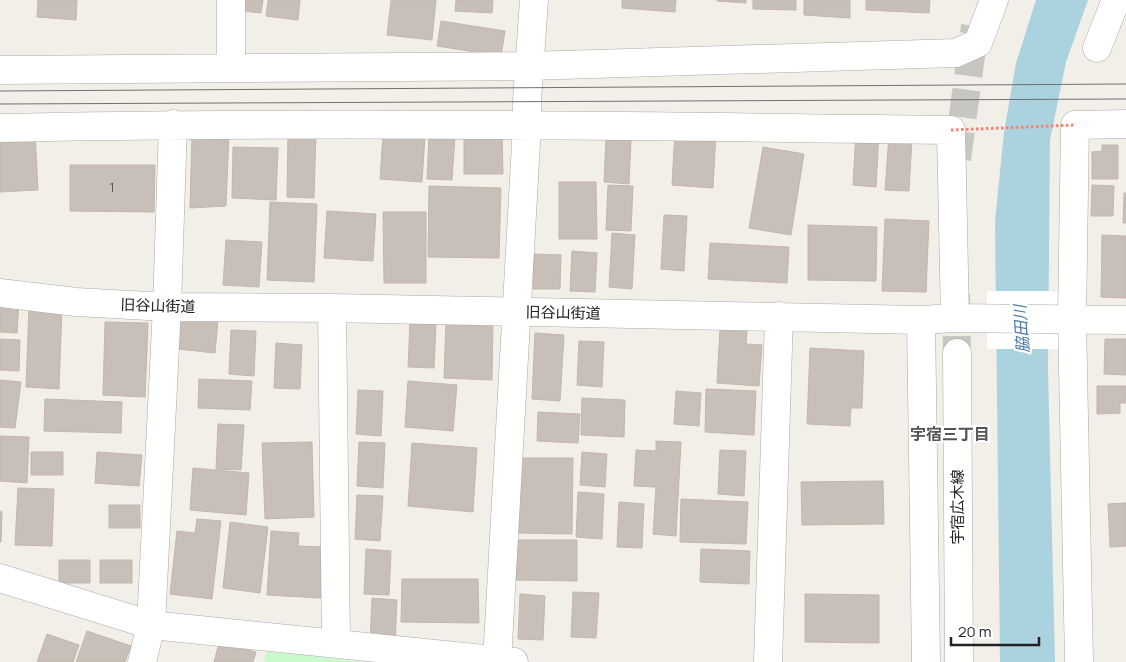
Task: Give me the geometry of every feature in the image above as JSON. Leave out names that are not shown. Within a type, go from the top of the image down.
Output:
[{"type":"street","points":[[231,0],[231,68]]},
{"type":"street","points":[[0,578],[151,625],[503,661],[515,312],[534,0]]},
{"type":"street","points":[[0,70],[529,66],[956,54],[978,43],[994,0]]},
{"type":"street","points":[[1097,48],[1116,0]]},
{"type":"street","points":[[142,662],[151,625],[167,307],[173,124]]},
{"type":"street","points":[[0,128],[173,124],[527,125],[951,130],[955,318]]},
{"type":"street","points":[[1078,662],[1064,318],[1074,125],[1126,124]]},
{"type":"street","name":"旧谷山街道","points":[[0,294],[76,302],[167,307],[332,308],[922,320],[955,318],[1126,320]]},
{"type":"street","points":[[332,308],[336,644]]},
{"type":"street","points":[[768,662],[779,316]]},
{"type":"street","points":[[922,320],[926,662]]},
{"type":"street","name":"宇宿広木線","points":[[957,353],[959,662]]},
{"type":"path","points":[[951,130],[1074,125]]},
{"type":"green space","points":[[267,651],[363,662],[264,662]]},
{"type":"water","name":"脇田川","points":[[1036,0],[1088,0],[1066,62],[1050,140],[1048,368],[1055,662],[1000,662],[995,221],[1004,132],[1016,63]]},
{"type":"pier","points":[[987,291],[1057,291],[1061,349],[987,349]]},
{"type":"building","points":[[38,0],[77,0],[76,20],[37,17]]},
{"type":"building","points":[[235,0],[263,0],[261,13],[234,10]]},
{"type":"building","points":[[268,0],[300,0],[298,20],[266,16]]},
{"type":"building","points":[[391,0],[436,0],[432,40],[387,35]]},
{"type":"building","points":[[456,0],[493,0],[492,13],[455,11]]},
{"type":"building","points":[[622,0],[676,0],[675,12],[622,8]]},
{"type":"building","points":[[746,0],[746,3],[717,1]]},
{"type":"building","points":[[753,0],[796,0],[796,10],[753,9]]},
{"type":"building","points":[[804,0],[850,0],[850,18],[804,15]]},
{"type":"building","points":[[866,0],[930,0],[929,13],[866,10]]},
{"type":"building","points":[[441,21],[505,31],[501,56],[437,46]]},
{"type":"building","points":[[675,130],[716,132],[713,188],[672,185]]},
{"type":"building","points":[[464,131],[502,131],[503,174],[464,174]]},
{"type":"building","points":[[856,131],[879,132],[876,187],[853,185]]},
{"type":"building","points":[[35,132],[38,190],[0,192],[0,133]]},
{"type":"building","points":[[192,133],[229,133],[226,206],[190,208]]},
{"type":"building","points":[[288,133],[316,134],[314,198],[287,197]]},
{"type":"building","points":[[383,134],[425,136],[422,182],[380,179]]},
{"type":"building","points":[[429,135],[455,136],[452,180],[427,179]]},
{"type":"building","points":[[889,136],[912,137],[909,191],[885,190]]},
{"type":"building","points":[[606,138],[631,139],[629,184],[604,182]]},
{"type":"building","points":[[1102,145],[1118,145],[1118,179],[1092,179],[1092,152],[1102,151]]},
{"type":"building","points":[[233,147],[278,148],[276,200],[232,198]]},
{"type":"building","points":[[763,147],[804,154],[791,235],[749,228]]},
{"type":"building","points":[[70,165],[155,165],[154,212],[70,211]]},
{"type":"building","points":[[559,182],[596,182],[597,239],[559,239]]},
{"type":"building","points":[[608,185],[633,186],[631,231],[606,230]]},
{"type":"building","points":[[1092,185],[1114,186],[1113,216],[1091,216]]},
{"type":"building","points":[[429,186],[501,188],[499,258],[428,257]]},
{"type":"building","points":[[1124,193],[1126,193],[1126,223],[1123,223]]},
{"type":"building","points":[[270,202],[317,204],[314,282],[267,280]]},
{"type":"building","points":[[327,211],[376,214],[373,261],[324,258]]},
{"type":"building","points":[[383,212],[426,212],[426,283],[384,283]]},
{"type":"building","points":[[664,215],[687,216],[684,271],[661,269]]},
{"type":"building","points":[[885,219],[929,221],[926,292],[882,291]]},
{"type":"building","points":[[808,225],[877,227],[876,281],[808,280]]},
{"type":"building","points":[[612,233],[635,235],[632,289],[609,287]]},
{"type":"building","points":[[1102,235],[1126,236],[1126,298],[1101,297]]},
{"type":"building","points":[[226,240],[262,242],[259,287],[223,285]]},
{"type":"building","points":[[710,243],[789,247],[787,283],[708,279]]},
{"type":"building","points":[[572,251],[597,253],[595,292],[570,291]]},
{"type":"building","points":[[534,254],[561,255],[560,289],[533,289]]},
{"type":"building","points":[[0,301],[19,302],[17,333],[0,332]]},
{"type":"building","points":[[29,306],[62,308],[59,389],[26,387]]},
{"type":"building","points":[[172,316],[218,320],[215,353],[169,348]]},
{"type":"building","points":[[446,319],[493,320],[492,380],[444,378]]},
{"type":"building","points":[[105,322],[148,323],[145,397],[103,395]]},
{"type":"building","points":[[410,322],[436,324],[434,368],[408,367]]},
{"type":"building","points":[[720,329],[747,330],[746,344],[762,345],[759,386],[717,383]]},
{"type":"building","points":[[231,330],[256,331],[254,376],[229,374]]},
{"type":"building","points":[[535,333],[564,335],[560,401],[532,399]]},
{"type":"building","points":[[0,339],[20,340],[19,371],[0,370]]},
{"type":"building","points":[[1105,339],[1126,339],[1126,375],[1104,374]]},
{"type":"building","points":[[579,341],[604,342],[602,387],[577,385]]},
{"type":"building","points":[[276,343],[302,345],[300,389],[274,388]]},
{"type":"building","points":[[810,348],[864,351],[862,408],[851,408],[850,426],[807,424]]},
{"type":"building","points":[[199,379],[252,381],[250,410],[198,408]]},
{"type":"building","points":[[0,380],[21,382],[15,428],[0,427]]},
{"type":"building","points":[[408,381],[457,385],[453,431],[405,427]]},
{"type":"building","points":[[1097,386],[1126,386],[1126,403],[1120,403],[1120,413],[1097,414]]},
{"type":"building","points":[[706,389],[756,391],[754,435],[705,432]]},
{"type":"building","points":[[358,390],[383,391],[381,436],[356,434]]},
{"type":"building","points":[[676,391],[701,393],[699,426],[674,424]]},
{"type":"building","points":[[582,398],[625,400],[624,437],[581,435]]},
{"type":"building","points":[[45,399],[122,402],[121,433],[44,431]]},
{"type":"building","points":[[538,412],[580,414],[578,443],[537,441]]},
{"type":"building","points":[[218,424],[244,425],[241,470],[216,469]]},
{"type":"building","points":[[0,436],[29,437],[27,483],[0,481]]},
{"type":"building","points":[[656,441],[681,442],[676,536],[653,534],[656,487],[634,486],[636,450],[656,451]]},
{"type":"building","points":[[312,442],[314,517],[265,519],[262,443]]},
{"type":"building","points":[[359,442],[385,443],[383,488],[357,486]]},
{"type":"building","points":[[412,443],[477,448],[473,512],[408,506]]},
{"type":"building","points":[[720,450],[746,451],[744,496],[718,494]]},
{"type":"building","points":[[31,452],[63,452],[63,475],[31,475]]},
{"type":"building","points":[[97,452],[142,455],[139,486],[95,483]]},
{"type":"building","points":[[582,452],[607,454],[605,487],[580,485]]},
{"type":"building","points":[[517,458],[573,458],[572,534],[517,533]]},
{"type":"building","points":[[193,468],[249,473],[246,515],[190,510]]},
{"type":"building","points":[[883,481],[884,524],[802,525],[801,482]]},
{"type":"building","points":[[18,488],[54,489],[52,546],[15,545]]},
{"type":"building","points":[[578,492],[604,494],[602,539],[576,537]]},
{"type":"building","points":[[357,495],[383,496],[380,541],[355,539]]},
{"type":"building","points":[[681,499],[748,502],[746,544],[680,542]]},
{"type":"building","points":[[619,502],[644,504],[642,548],[617,547]]},
{"type":"building","points":[[1126,503],[1126,546],[1110,547],[1108,504]]},
{"type":"building","points":[[109,505],[140,505],[140,528],[109,528]]},
{"type":"building","points":[[0,511],[2,512],[1,542],[0,542]]},
{"type":"building","points":[[197,519],[221,521],[212,599],[170,594],[177,531],[195,533]]},
{"type":"building","points":[[230,522],[268,527],[260,593],[223,588]]},
{"type":"building","points":[[271,531],[299,533],[298,546],[324,547],[321,598],[267,595]]},
{"type":"building","points":[[517,540],[577,540],[577,581],[516,580]]},
{"type":"building","points":[[366,549],[391,551],[389,595],[364,594]]},
{"type":"building","points":[[701,549],[750,551],[749,584],[700,582]]},
{"type":"building","points":[[59,560],[90,560],[90,583],[59,583]]},
{"type":"building","points":[[100,560],[132,560],[132,583],[100,583]]},
{"type":"building","points":[[402,579],[478,579],[479,623],[401,622]]},
{"type":"building","points":[[573,592],[599,593],[596,638],[571,637]]},
{"type":"building","points":[[520,594],[545,596],[543,640],[518,639]]},
{"type":"building","points":[[805,594],[879,595],[879,643],[805,642]]},
{"type":"building","points":[[372,598],[397,600],[395,644],[370,643]]},
{"type":"building","points":[[87,631],[131,646],[125,662],[76,662]]},
{"type":"building","points":[[47,634],[79,645],[73,662],[37,662]]},
{"type":"building","points":[[219,643],[256,652],[253,662],[214,662]]},
{"type":"tunnel","points":[[957,159],[975,26]]},
{"type":"tunnel","points":[[956,294],[957,353]]},
{"type":"tram line","points":[[0,91],[1126,84]]},
{"type":"tram line","points":[[0,104],[1126,99]]},
{"type":"district","name":"宇宿三丁目","points":[[950,434]]}]
